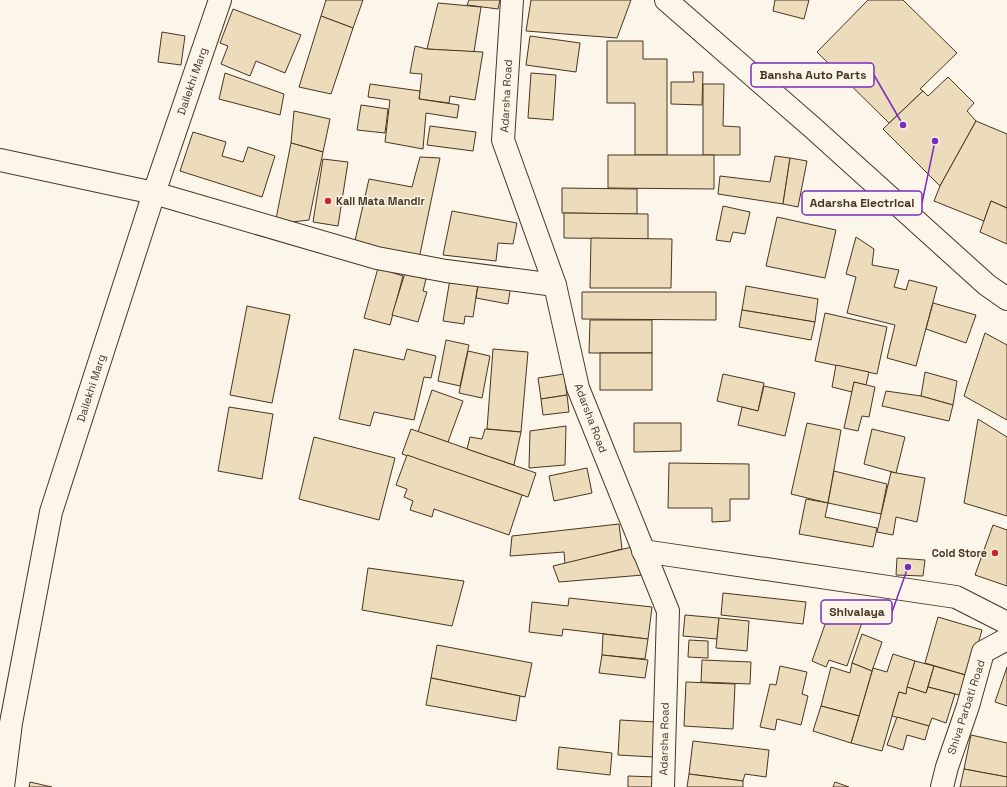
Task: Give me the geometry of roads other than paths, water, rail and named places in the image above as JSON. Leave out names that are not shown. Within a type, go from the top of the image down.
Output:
[{"type":"street","name":"Dailekhi Marg","points":[[3,787],[11,724],[51,512],[154,194],[220,0]]},
{"type":"street","name":"Adarsha Road","points":[[512,0],[503,140],[554,285],[578,388],[668,611],[663,787]]},
{"type":"street","points":[[666,0],[813,128],[987,285],[1007,299]]},
{"type":"street","points":[[0,160],[154,194],[376,258],[446,271],[554,285]]},
{"type":"street","points":[[643,550],[956,597],[1007,623]]},
{"type":"street","name":"Shiva Parbati Road","points":[[942,787],[984,652],[1007,639]]},
{"type":"place","name":"Bansha Auto Parts","points":[[903,125]]},
{"type":"place","name":"Adarsha Electrical","points":[[935,141]]},
{"type":"place","name":"Kali Mata Mandir","points":[[328,201]]},
{"type":"place","name":"Cold Store","points":[[995,553]]},
{"type":"place","name":"Shivalaya","points":[[908,567]]}]
